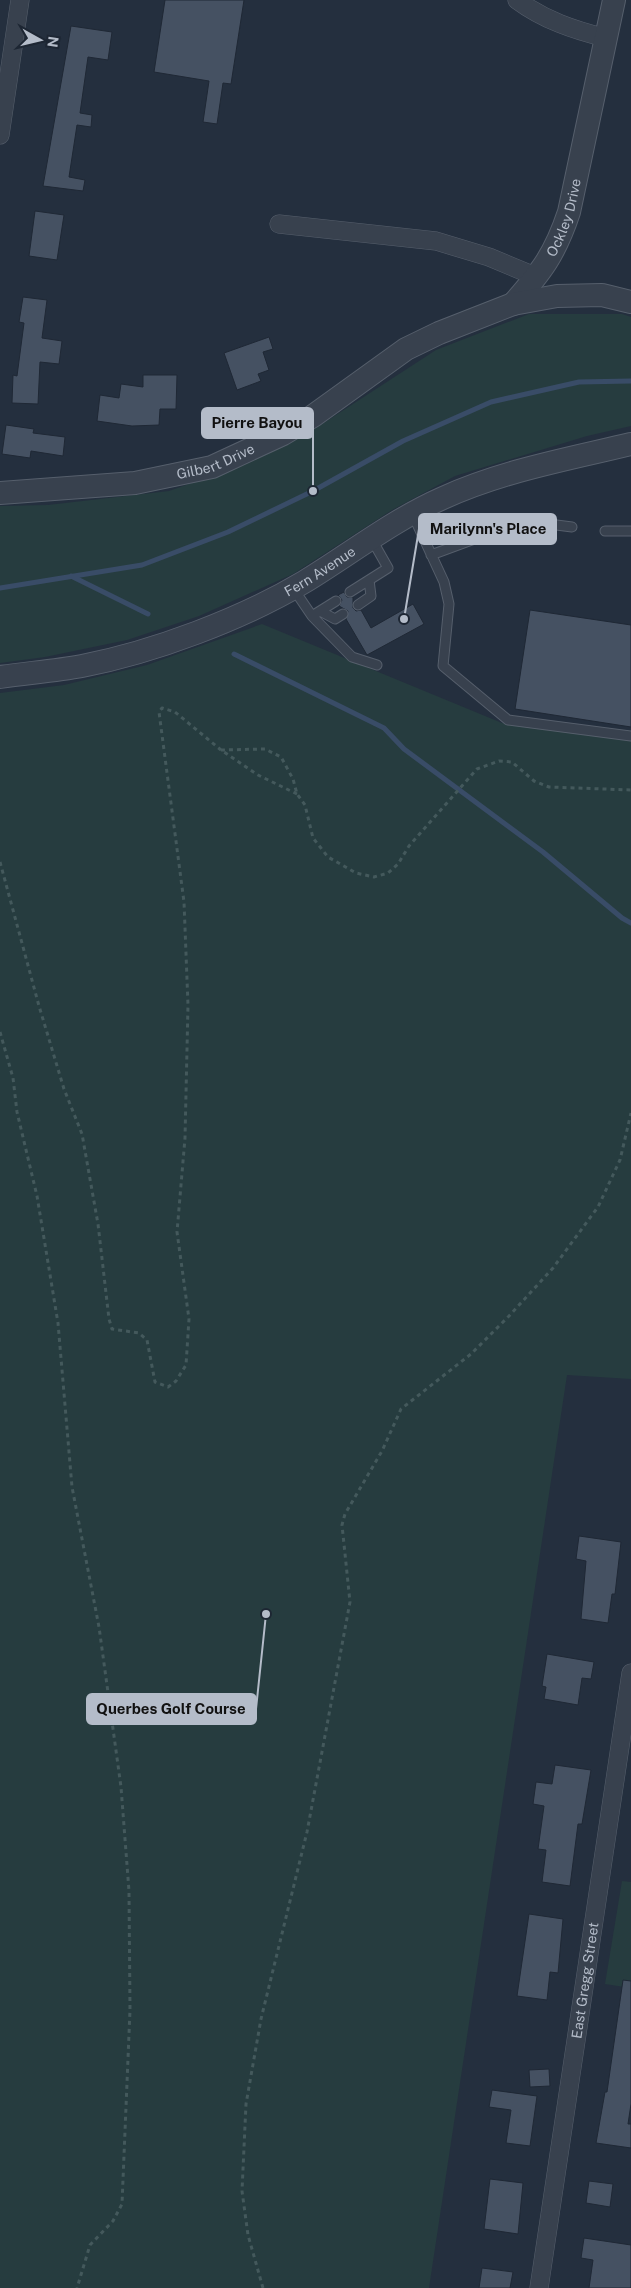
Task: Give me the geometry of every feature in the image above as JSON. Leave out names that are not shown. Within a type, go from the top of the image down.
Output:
[{"type":"street","points":[[0,135],[20,0]]},
{"type":"street","points":[[517,0],[533,12],[569,28],[606,38]]},
{"type":"street","name":"Ockley Drive","points":[[513,304],[537,277],[559,242],[570,212],[614,0]]},
{"type":"street","points":[[279,224],[436,242],[489,256],[537,277]]},
{"type":"street","points":[[513,304],[566,295],[602,295],[631,302]]},
{"type":"street","name":"Gilbert Drive","points":[[0,493],[135,483],[212,467],[283,434],[313,416],[406,350],[439,333],[513,304]]},
{"type":"street","name":"Fern Avenue","points":[[0,677],[83,666],[147,649],[211,626],[292,588],[370,537],[412,513],[466,488],[518,471],[631,444]]},
{"type":"street","name":"East Gregg Street","points":[[539,2288],[624,1770],[631,1672]]},
{"type":"lane","points":[[412,513],[444,582],[449,604],[443,666],[508,720],[631,736]]},
{"type":"lane","points":[[431,555],[518,523],[541,523],[572,527]]},
{"type":"lane","points":[[605,531],[631,531]]},
{"type":"lane","points":[[350,592],[388,568],[370,537]]},
{"type":"lane","points":[[358,605],[371,596],[369,580]]},
{"type":"lane","points":[[292,588],[316,613],[352,657],[377,665]]},
{"type":"lane","points":[[316,613],[336,601]]},
{"type":"lane","points":[[316,613],[335,620],[344,614]]},
{"type":"path","points":[[0,862],[39,1006],[64,1089],[82,1134],[98,1224],[109,1319],[112,1328],[139,1333],[147,1340],[155,1382],[168,1387],[176,1381],[186,1365],[188,1338],[188,1319],[177,1232],[185,1138],[188,1005],[184,902],[159,712],[162,708],[175,712],[221,750],[258,774],[296,794],[305,805],[313,838],[328,857],[356,873],[374,877],[388,873],[398,864],[408,846],[477,769],[499,761],[512,762],[534,781],[549,787],[631,790]]},
{"type":"path","points":[[221,750],[265,749],[281,756],[293,779],[296,794]]},
{"type":"path","points":[[0,1032],[13,1078],[17,1112],[36,1196],[58,1323],[72,1487],[100,1627],[121,1787],[129,1891],[130,2010],[122,2204],[113,2221],[90,2245],[78,2288]]},
{"type":"path","points":[[263,2288],[248,2235],[242,2192],[246,2104],[261,2019],[307,1832],[350,1602],[342,1525],[345,1514],[382,1451],[400,1409],[471,1354],[509,1316],[553,1268],[598,1207],[620,1160],[631,1113]]},
{"type":"green space","points":[[529,314],[622,314],[631,317],[631,426],[587,436],[455,476],[392,510],[293,574],[199,616],[127,640],[45,657],[0,663],[0,506],[48,505],[169,491],[240,466],[313,430],[436,350]]},
{"type":"green space","points":[[262,624],[502,723],[631,740],[631,1379],[567,1375],[429,2288],[0,2288],[0,693],[64,685],[147,665]]},
{"type":"green space","points":[[622,1881],[631,1882],[631,1988],[605,1984]]},
{"type":"building","points":[[165,0],[244,0],[231,84],[223,83],[217,124],[203,122],[209,81],[154,72]]},
{"type":"building","points":[[71,26],[112,32],[108,60],[88,57],[80,113],[92,115],[91,127],[77,125],[69,177],[85,180],[83,191],[43,186]]},
{"type":"building","points":[[35,211],[64,215],[57,260],[29,256]]},
{"type":"building","points":[[23,297],[47,300],[42,338],[62,341],[59,364],[40,362],[38,404],[12,403],[13,375],[17,376],[24,323],[19,322]]},
{"type":"building","points":[[269,337],[273,349],[263,352],[269,370],[258,374],[261,381],[237,390],[224,353]]},
{"type":"building","points":[[143,375],[177,375],[176,409],[160,409],[159,425],[132,426],[97,421],[100,395],[119,398],[121,384],[143,387]]},
{"type":"building","points":[[6,425],[34,429],[33,433],[65,437],[63,456],[31,451],[30,458],[2,454]]},
{"type":"building","points":[[344,592],[347,597],[353,597],[353,608],[356,611],[361,610],[371,628],[413,604],[424,624],[367,655],[346,619],[348,611],[339,606],[342,600],[338,595]]},
{"type":"building","points":[[530,610],[631,625],[631,727],[515,709]]},
{"type":"building","points":[[579,1536],[621,1542],[615,1594],[612,1594],[608,1623],[581,1619],[586,1561],[576,1559]]},
{"type":"building","points":[[547,1654],[594,1662],[591,1679],[582,1678],[578,1705],[544,1699],[546,1687],[542,1686]]},
{"type":"building","points":[[555,1765],[591,1770],[582,1824],[578,1824],[570,1886],[542,1882],[546,1850],[538,1849],[544,1806],[533,1804],[536,1782],[552,1784]]},
{"type":"building","points":[[529,1914],[563,1919],[558,1973],[550,1972],[547,2000],[517,1996]]},
{"type":"building","points":[[623,1980],[631,1981],[631,2104],[628,2124],[631,2124],[631,2148],[596,2143],[605,2092],[607,2092]]},
{"type":"building","points":[[549,2069],[550,2086],[530,2087],[529,2070]]},
{"type":"building","points":[[492,2090],[537,2096],[530,2146],[506,2143],[511,2110],[489,2107]]},
{"type":"building","points":[[490,2179],[523,2183],[518,2234],[484,2229]]},
{"type":"building","points":[[589,2181],[613,2184],[610,2207],[586,2203]]},
{"type":"building","points":[[584,2238],[631,2245],[631,2288],[589,2288],[593,2260],[581,2258]]},
{"type":"building","points":[[482,2268],[513,2272],[510,2288],[479,2288]]},
{"type":"waterway","points":[[0,588],[142,565],[228,532],[313,491],[403,441],[491,402],[579,382],[631,381]]},
{"type":"waterway","points":[[71,576],[148,614]]},
{"type":"waterway","points":[[234,654],[384,728],[404,749],[543,852],[622,918],[631,923]]},
{"type":"place","name":"Pierre Bayou","points":[[313,491]]},
{"type":"place","name":"Marilynn's Place","points":[[404,619]]},
{"type":"place","name":"Querbes Golf Course","points":[[266,1614]]}]
